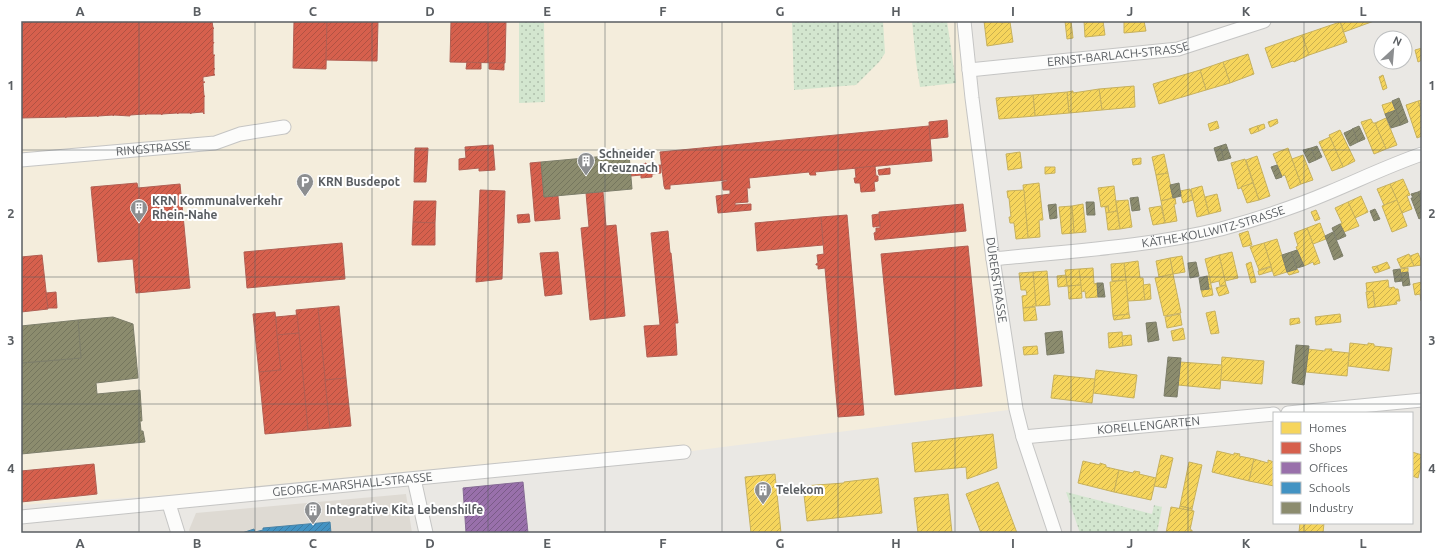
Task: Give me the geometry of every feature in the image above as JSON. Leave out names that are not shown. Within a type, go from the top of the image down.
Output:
[{"type":"street","name":"DÜRERSTRASSE","points":[[964,21],[972,98],[1008,364],[1023,437],[1055,533]]},
{"type":"street","name":"ERNST-BARLACH-STRASSE","points":[[969,70],[1178,49],[1264,21]]},
{"type":"street","name":"RINGSTRASSE","points":[[21,160],[215,143],[240,134],[284,127]]},
{"type":"street","name":"KÄTHE-KOLLWITZ-STRASSE","points":[[993,259],[1143,243],[1222,229],[1329,193],[1401,161],[1422,154]]},
{"type":"street","points":[[1298,412],[1422,400]]},
{"type":"street","name":"KORELLENGARTEN","points":[[1023,437],[1273,414]]},
{"type":"street","name":"GEORGE-MARSHALL-STRASSE","points":[[21,517],[169,504],[684,452]]},
{"type":"street","points":[[414,479],[426,533]]},
{"type":"street","points":[[169,504],[178,533]]},
{"type":"shaded area","points":[[21,21],[961,21],[1016,409],[684,452],[414,479],[21,505]]},
{"type":"shaded area","points":[[406,494],[412,533],[190,533],[189,530],[196,513]]},
{"type":"green space","points":[[519,21],[544,21],[545,102],[519,103]]},
{"type":"green space","points":[[792,21],[883,21],[885,53],[880,61],[856,85],[794,90]]},
{"type":"green space","points":[[912,21],[947,21],[956,83],[920,87]]},
{"type":"green space","points":[[1066,492],[1152,514],[1154,505],[1162,507],[1157,533],[1080,533]]},
{"type":"building: Homes","points":[[984,21],[1001,21],[1001,23],[1010,22],[1013,42],[987,46]]},
{"type":"building: Homes","points":[[1065,21],[1071,21],[1073,38],[1067,39]]},
{"type":"building: Homes","points":[[1084,21],[1103,21],[1105,35],[1085,37]]},
{"type":"building: Homes","points":[[1124,21],[1144,21],[1146,31],[1124,33]]},
{"type":"building: Homes","points":[[1340,21],[1374,21],[1344,32]]},
{"type":"building: Homes","points":[[1340,22],[1347,42],[1309,55],[1302,35]]},
{"type":"building: Homes","points":[[1302,35],[1309,55],[1294,62],[1293,61],[1272,68],[1265,48]]},
{"type":"building: Homes","points":[[1422,48],[1422,60],[1418,62],[1415,50]]},
{"type":"building: Homes","points":[[1248,54],[1254,74],[1230,83],[1223,62]]},
{"type":"building: Homes","points":[[1223,62],[1230,83],[1206,90],[1200,70]]},
{"type":"building: Homes","points":[[1200,70],[1206,90],[1159,104],[1153,84]]},
{"type":"building: Homes","points":[[1383,75],[1387,88],[1383,90],[1379,77]]},
{"type":"building: Homes","points":[[1134,86],[1135,107],[1102,110],[1099,89]]},
{"type":"building: Homes","points":[[1099,89],[1102,110],[1069,113],[1067,92],[1073,91],[1073,93]]},
{"type":"building: Homes","points":[[1067,92],[1069,113],[1035,116],[1033,95]]},
{"type":"building: Homes","points":[[1033,95],[1035,116],[999,119],[996,98]]},
{"type":"building: Homes","points":[[1422,100],[1422,113],[1418,101]]},
{"type":"building: Homes","points":[[1418,101],[1422,113],[1422,136],[1417,138],[1406,105]]},
{"type":"building: Homes","points":[[1392,102],[1396,110],[1385,114],[1382,105]]},
{"type":"building: Homes","points":[[1386,118],[1397,145],[1386,149],[1375,123]]},
{"type":"building: Homes","points":[[1277,119],[1278,123],[1270,127],[1268,122]]},
{"type":"building: Homes","points":[[1371,119],[1373,123],[1375,123],[1386,149],[1374,154],[1361,122]]},
{"type":"building: Homes","points":[[1217,121],[1219,128],[1210,131],[1208,124]]},
{"type":"building: Homes","points":[[1264,124],[1265,128],[1259,131],[1257,126]]},
{"type":"building: Homes","points":[[1257,126],[1259,131],[1251,134],[1249,129]]},
{"type":"building: Homes","points":[[1340,130],[1355,161],[1343,167],[1329,135]]},
{"type":"building: Homes","points":[[1330,137],[1343,167],[1332,171],[1319,142]]},
{"type":"building: Homes","points":[[1288,148],[1301,184],[1290,189],[1285,175],[1282,176],[1273,154]]},
{"type":"building: Homes","points":[[1020,152],[1022,168],[1008,170],[1006,154]]},
{"type":"building: Homes","points":[[1164,154],[1168,173],[1156,175],[1152,157]]},
{"type":"building: Homes","points":[[1303,155],[1313,180],[1301,184],[1292,159]]},
{"type":"building: Homes","points":[[1257,156],[1270,196],[1259,200],[1246,160]]},
{"type":"building: Homes","points":[[1141,158],[1141,164],[1133,165],[1132,159]]},
{"type":"building: Homes","points":[[1245,159],[1253,183],[1238,189],[1231,163]]},
{"type":"building: Homes","points":[[1045,167],[1055,167],[1055,173],[1045,174]]},
{"type":"building: Homes","points":[[1168,173],[1173,198],[1161,201],[1156,175]]},
{"type":"building: Homes","points":[[1403,179],[1410,195],[1407,196],[1412,209],[1402,213],[1390,184]]},
{"type":"building: Homes","points":[[1039,183],[1043,220],[1039,220],[1040,237],[1028,238],[1023,185]]},
{"type":"building: Homes","points":[[1253,183],[1259,200],[1247,203],[1241,187]]},
{"type":"building: Homes","points":[[1390,184],[1397,200],[1384,205],[1377,189]]},
{"type":"building: Homes","points":[[1114,186],[1117,211],[1109,213],[1108,206],[1101,207],[1098,188]]},
{"type":"building: Homes","points":[[1202,186],[1209,214],[1197,217],[1191,189]]},
{"type":"building: Homes","points":[[1190,189],[1193,200],[1183,203],[1180,191]]},
{"type":"building: Homes","points":[[1024,190],[1028,238],[1016,239],[1014,223],[1010,223],[1009,217],[1011,217],[1007,191]]},
{"type":"building: Homes","points":[[1217,194],[1221,211],[1209,214],[1205,197]]},
{"type":"building: Homes","points":[[1361,196],[1368,212],[1355,218],[1348,202]]},
{"type":"building: Homes","points":[[1175,198],[1176,204],[1174,204],[1177,221],[1165,223],[1161,201]]},
{"type":"building: Homes","points":[[1128,200],[1132,227],[1120,229],[1116,201]]},
{"type":"building: Homes","points":[[1397,200],[1407,226],[1392,232],[1382,206]]},
{"type":"building: Homes","points":[[1348,202],[1359,226],[1344,232],[1340,224],[1342,223],[1335,208]]},
{"type":"building: Homes","points":[[1083,204],[1086,232],[1074,233],[1072,206]]},
{"type":"building: Homes","points":[[1072,206],[1074,233],[1062,234],[1059,207]]},
{"type":"building: Homes","points":[[1108,206],[1109,213],[1106,213],[1105,207]]},
{"type":"building: Homes","points":[[1161,206],[1165,223],[1153,225],[1149,208]]},
{"type":"building: Homes","points":[[1316,210],[1320,219],[1315,221],[1311,212]]},
{"type":"building: Homes","points":[[1117,211],[1120,229],[1108,230],[1106,213]]},
{"type":"building: Homes","points":[[1320,223],[1326,239],[1313,244],[1307,228]]},
{"type":"building: Homes","points":[[1307,228],[1320,263],[1314,265],[1313,262],[1304,266],[1296,247],[1298,246],[1294,233]]},
{"type":"building: Homes","points":[[1248,231],[1252,245],[1243,247],[1239,234]]},
{"type":"building: Homes","points":[[1277,239],[1287,272],[1274,276],[1264,243]]},
{"type":"building: Homes","points":[[1264,243],[1271,266],[1259,270],[1250,247]]},
{"type":"building: Homes","points":[[1232,252],[1238,278],[1225,281],[1219,255]]},
{"type":"building: Homes","points":[[1418,253],[1422,265],[1414,266],[1410,256]]},
{"type":"building: Homes","points":[[1409,254],[1414,266],[1401,268],[1397,259]]},
{"type":"building: Homes","points":[[1219,255],[1226,285],[1220,286],[1219,281],[1211,283],[1205,259]]},
{"type":"building: Homes","points":[[1182,256],[1185,272],[1173,274],[1170,258]]},
{"type":"building: Homes","points":[[1170,258],[1173,274],[1159,277],[1156,261]]},
{"type":"building: Homes","points":[[1138,261],[1140,278],[1143,278],[1145,300],[1128,301],[1124,263]]},
{"type":"building: Homes","points":[[1251,262],[1256,282],[1251,283],[1246,264]]},
{"type":"building: Homes","points":[[1387,262],[1390,268],[1379,272],[1377,266]]},
{"type":"building: Homes","points":[[1124,263],[1126,280],[1112,281],[1111,264]]},
{"type":"building: Homes","points":[[1377,266],[1379,272],[1375,273],[1372,267]]},
{"type":"building: Homes","points":[[1271,267],[1272,271],[1259,275],[1258,271]]},
{"type":"building: Homes","points":[[1093,268],[1094,284],[1097,283],[1098,297],[1086,298],[1085,291],[1081,292],[1079,269]]},
{"type":"building: Homes","points":[[1408,268],[1408,272],[1401,273],[1400,269]]},
{"type":"building: Homes","points":[[1079,269],[1081,285],[1067,286],[1065,270]]},
{"type":"building: Homes","points":[[1297,269],[1299,272],[1289,275],[1287,272]]},
{"type":"building: Homes","points":[[1047,271],[1050,305],[1036,306],[1033,272]]},
{"type":"building: Homes","points":[[1033,272],[1036,306],[1023,308],[1022,296],[1027,295],[1026,290],[1021,290],[1019,273]]},
{"type":"building: Homes","points":[[1173,274],[1181,313],[1164,316],[1155,278]]},
{"type":"building: Homes","points":[[1066,275],[1067,286],[1058,287],[1057,276]]},
{"type":"building: Homes","points":[[1207,276],[1209,276],[1212,289],[1209,289]]},
{"type":"building: Homes","points":[[1126,280],[1129,314],[1113,316],[1110,282]]},
{"type":"building: Homes","points":[[1388,280],[1389,288],[1394,287],[1395,289],[1398,289],[1400,301],[1396,301],[1397,304],[1375,307],[1373,291],[1367,292],[1366,283]]},
{"type":"building: Homes","points":[[1422,282],[1421,301],[1420,294],[1415,295],[1413,284]]},
{"type":"building: Homes","points":[[1150,284],[1151,299],[1145,300],[1143,285]]},
{"type":"building: Homes","points":[[1081,285],[1082,298],[1069,299],[1068,286]]},
{"type":"building: Homes","points":[[1226,285],[1229,293],[1219,296],[1216,288]]},
{"type":"building: Homes","points":[[1212,289],[1213,295],[1203,297],[1201,290]]},
{"type":"building: Homes","points":[[1373,291],[1375,307],[1368,308],[1366,292]]},
{"type":"building: Homes","points":[[1035,307],[1037,320],[1024,321],[1023,308]]},
{"type":"building: Homes","points":[[1215,311],[1219,333],[1211,334],[1206,313]]},
{"type":"building: Homes","points":[[1129,314],[1130,318],[1114,320],[1113,316]]},
{"type":"building: Homes","points":[[1180,314],[1182,325],[1167,328],[1165,317]]},
{"type":"building: Homes","points":[[1340,314],[1341,322],[1316,325],[1315,317]]},
{"type":"building: Homes","points":[[1299,318],[1300,323],[1290,325],[1290,319]]},
{"type":"building: Homes","points":[[1183,328],[1185,339],[1173,341],[1171,331]]},
{"type":"building: Homes","points":[[1122,332],[1123,346],[1109,348],[1108,333]]},
{"type":"building: Homes","points":[[1131,335],[1132,345],[1123,346],[1122,336]]},
{"type":"building: Homes","points":[[1350,343],[1368,345],[1368,343],[1374,344],[1374,346],[1392,348],[1389,371],[1348,366]]},
{"type":"building: Homes","points":[[1037,346],[1038,354],[1024,355],[1023,347]]},
{"type":"building: Homes","points":[[1308,349],[1325,351],[1325,349],[1332,349],[1331,351],[1349,353],[1347,376],[1306,372]]},
{"type":"building: Homes","points":[[1222,357],[1264,361],[1262,384],[1220,380]]},
{"type":"building: Homes","points":[[1180,362],[1222,365],[1220,389],[1178,385]]},
{"type":"building: Homes","points":[[1096,370],[1137,375],[1134,398],[1093,393]]},
{"type":"building: Homes","points":[[1054,375],[1095,379],[1092,403],[1051,398]]},
{"type":"building: Homes","points":[[993,434],[997,468],[967,479],[966,467],[915,472],[912,443]]},
{"type":"building: Homes","points":[[1217,451],[1234,455],[1234,453],[1240,454],[1239,456],[1254,459],[1249,481],[1212,472]]},
{"type":"building: Homes","points":[[1413,452],[1422,455],[1418,478],[1413,476]]},
{"type":"building: Homes","points":[[1161,455],[1173,458],[1166,488],[1154,486]]},
{"type":"building: Homes","points":[[1254,459],[1268,463],[1268,460],[1273,462],[1273,486],[1249,481]]},
{"type":"building: Homes","points":[[1083,461],[1100,465],[1100,463],[1106,465],[1106,467],[1119,470],[1114,492],[1078,483]]},
{"type":"building: Homes","points":[[1189,462],[1202,465],[1192,509],[1180,506]]},
{"type":"building: Homes","points":[[1119,470],[1133,473],[1134,471],[1140,472],[1139,474],[1156,478],[1151,500],[1114,492]]},
{"type":"building: Homes","name":"Telekom","points":[[775,474],[781,533],[751,533],[745,477]]},
{"type":"building: Homes","points":[[878,478],[882,513],[807,521],[803,486],[844,483]]},
{"type":"building: Homes","points":[[998,482],[1017,533],[981,533],[966,494]]},
{"type":"building: Homes","points":[[948,494],[952,533],[918,533],[914,498]]},
{"type":"building: Homes","points":[[1180,506],[1192,509],[1192,511],[1179,509]]},
{"type":"building: Homes","points":[[1171,507],[1194,511],[1190,530],[1192,530],[1192,533],[1166,533]]},
{"type":"building: Homes","points":[[1300,524],[1324,524],[1323,533],[1299,532]]},
{"type":"building: Shops","points":[[21,21],[212,21],[214,28],[213,55],[215,55],[215,75],[203,77],[203,82],[205,82],[203,83],[205,96],[204,114],[203,112],[162,115],[145,114],[130,116],[113,115],[98,117],[21,118]]},
{"type":"building: Shops","points":[[294,21],[327,21],[326,69],[293,68]]},
{"type":"building: Shops","points":[[327,21],[378,21],[377,61],[326,60]]},
{"type":"building: Shops","points":[[451,21],[506,21],[505,63],[450,62]]},
{"type":"building: Shops","points":[[467,62],[481,63],[481,69],[466,69]]},
{"type":"building: Shops","points":[[489,63],[504,63],[504,70],[489,69]]},
{"type":"building: Shops","points":[[947,120],[948,137],[930,139],[929,122]]},
{"type":"building: Shops","points":[[929,126],[932,161],[815,172],[816,175],[810,175],[809,172],[749,178],[750,188],[747,188],[748,202],[735,203],[735,205],[751,204],[751,210],[718,213],[716,196],[730,194],[730,190],[723,190],[722,182],[727,180],[670,185],[670,189],[665,189],[664,186],[660,152]]},
{"type":"building: Shops","points":[[493,145],[495,170],[479,171],[479,168],[459,170],[459,159],[466,158],[465,147]]},
{"type":"building: Shops","points":[[415,148],[428,148],[426,182],[414,182]]},
{"type":"building: Shops","points":[[541,162],[544,197],[558,196],[560,219],[535,221],[530,163]]},
{"type":"building: Shops","points":[[646,163],[649,166],[661,165],[661,173],[652,174],[652,177],[641,178],[641,175],[631,176],[631,167],[643,166],[643,164]]},
{"type":"building: Shops","points":[[875,166],[878,181],[874,182],[875,191],[861,192],[860,183],[855,183],[855,168]]},
{"type":"building: Shops","points":[[890,168],[890,174],[879,175],[878,170]]},
{"type":"building: Shops","name":"KRN Kommunalverkehr Rhein-Nahe","points":[[137,183],[138,188],[180,184],[190,288],[136,293],[133,259],[98,262],[91,187]]},
{"type":"building: Shops","points":[[480,190],[505,191],[502,279],[476,282]]},
{"type":"building: Shops","points":[[603,192],[606,226],[616,225],[625,316],[590,320],[581,228],[589,227],[586,193]]},
{"type":"building: Shops","points":[[414,201],[436,201],[435,223],[413,222]]},
{"type":"building: Shops","points":[[963,204],[966,231],[875,240],[874,233],[876,232],[876,228],[880,228],[879,212]]},
{"type":"building: Shops","points":[[529,214],[530,222],[518,223],[517,215]]},
{"type":"building: Shops","points":[[879,214],[880,226],[873,227],[872,215]]},
{"type":"building: Shops","points":[[847,215],[864,415],[838,417],[825,268],[818,269],[818,265],[816,264],[818,263],[817,255],[824,254],[821,217]]},
{"type":"building: Shops","points":[[821,217],[823,245],[757,251],[755,223]]},
{"type":"building: Shops","points":[[413,222],[435,223],[435,245],[412,245]]},
{"type":"building: Shops","points":[[668,231],[678,323],[675,323],[677,355],[647,357],[644,326],[660,325],[651,233]]},
{"type":"building: Shops","points":[[342,243],[345,279],[247,288],[244,252]]},
{"type":"building: Shops","points":[[968,246],[982,386],[895,395],[881,254]]},
{"type":"building: Shops","points":[[558,252],[562,294],[545,296],[540,253]]},
{"type":"building: Shops","points":[[42,255],[48,309],[21,312],[21,257]]},
{"type":"building: Shops","points":[[56,292],[57,308],[48,308],[46,293]]},
{"type":"building: Shops","points":[[339,306],[346,378],[325,380],[318,308]]},
{"type":"building: Shops","points":[[318,308],[330,428],[308,430],[296,310]]},
{"type":"building: Shops","points":[[275,312],[281,370],[259,372],[253,314]]},
{"type":"building: Shops","points":[[297,315],[299,333],[277,335],[276,317]]},
{"type":"building: Shops","points":[[299,333],[308,430],[265,434],[259,372],[281,370],[277,335]]},
{"type":"building: Shops","points":[[346,378],[351,426],[330,428],[325,380]]},
{"type":"building: Shops","points":[[94,464],[97,494],[21,502],[21,471]]},
{"type":"building: Offices","points":[[523,482],[528,533],[466,533],[463,488]]},
{"type":"building: Schools","name":"Integrative Kita Lebenshilfe","points":[[330,522],[331,533],[242,533],[254,529],[255,532],[263,530],[263,528]]},
{"type":"building: Industry","points":[[1399,98],[1408,122],[1401,125],[1392,101]]},
{"type":"building: Industry","points":[[1396,110],[1401,125],[1391,128],[1385,114]]},
{"type":"building: Industry","points":[[1359,126],[1365,139],[1358,142],[1352,129]]},
{"type":"building: Industry","points":[[1353,129],[1358,142],[1350,146],[1344,133]]},
{"type":"building: Industry","points":[[1226,144],[1231,158],[1224,160],[1220,146]]},
{"type":"building: Industry","points":[[1220,146],[1224,160],[1218,161],[1214,148]]},
{"type":"building: Industry","points":[[1317,146],[1322,157],[1316,160],[1311,148]]},
{"type":"building: Industry","points":[[1311,148],[1316,160],[1309,163],[1303,150]]},
{"type":"building: Industry","name":"Schneider Kreuznach","points":[[629,154],[632,189],[544,197],[541,162]]},
{"type":"building: Industry","points":[[1277,165],[1282,177],[1276,179],[1271,167]]},
{"type":"building: Industry","points":[[1179,183],[1181,196],[1173,198],[1170,185]]},
{"type":"building: Industry","points":[[1422,190],[1422,203],[1418,192]]},
{"type":"building: Industry","points":[[1418,192],[1422,203],[1422,217],[1419,219],[1411,198],[1413,198],[1411,194]]},
{"type":"building: Industry","points":[[1138,197],[1140,210],[1132,211],[1130,198]]},
{"type":"building: Industry","points":[[1086,202],[1094,202],[1095,215],[1087,215]]},
{"type":"building: Industry","points":[[1056,204],[1057,218],[1050,219],[1048,205]]},
{"type":"building: Industry","points":[[1375,209],[1380,219],[1374,221],[1370,211]]},
{"type":"building: Industry","points":[[1340,224],[1346,236],[1337,240],[1332,228]]},
{"type":"building: Industry","points":[[1333,232],[1343,256],[1334,260],[1325,236]]},
{"type":"building: Industry","points":[[1297,250],[1304,266],[1297,268],[1291,252]]},
{"type":"building: Industry","points":[[1291,252],[1297,269],[1287,272],[1282,255]]},
{"type":"building: Industry","points":[[1196,262],[1199,276],[1190,278],[1188,263]]},
{"type":"building: Industry","points":[[1400,269],[1402,281],[1395,282],[1393,270]]},
{"type":"building: Industry","points":[[1408,272],[1410,285],[1403,286],[1401,273]]},
{"type":"building: Industry","points":[[1207,276],[1209,289],[1201,290],[1199,278]]},
{"type":"building: Industry","points":[[1097,283],[1103,283],[1105,297],[1098,297]]},
{"type":"building: Industry","points":[[113,317],[133,324],[138,378],[96,383],[97,394],[140,390],[142,421],[140,421],[141,431],[143,431],[145,442],[21,454],[21,363],[81,358],[78,320]]},
{"type":"building: Industry","points":[[78,320],[81,358],[21,363],[21,326]]},
{"type":"building: Industry","points":[[1156,322],[1159,340],[1148,342],[1146,323]]},
{"type":"building: Industry","points":[[1062,331],[1064,353],[1047,355],[1045,333]]},
{"type":"building: Industry","points":[[1296,345],[1309,346],[1304,385],[1292,383]]},
{"type":"building: Industry","points":[[1168,357],[1181,358],[1177,397],[1164,396]]},
{"type":"place","name":"Schneider Kreuznach","points":[[586,176]]},
{"type":"place","name":"KRN Busdepot","points":[[305,197]]},
{"type":"place","name":"KRN Kommunalverkehr Rhein-Nahe","points":[[139,223]]},
{"type":"place","name":"Telekom","points":[[763,505]]},
{"type":"place","name":"Integrative Kita Lebenshilfe","points":[[313,525]]}]
